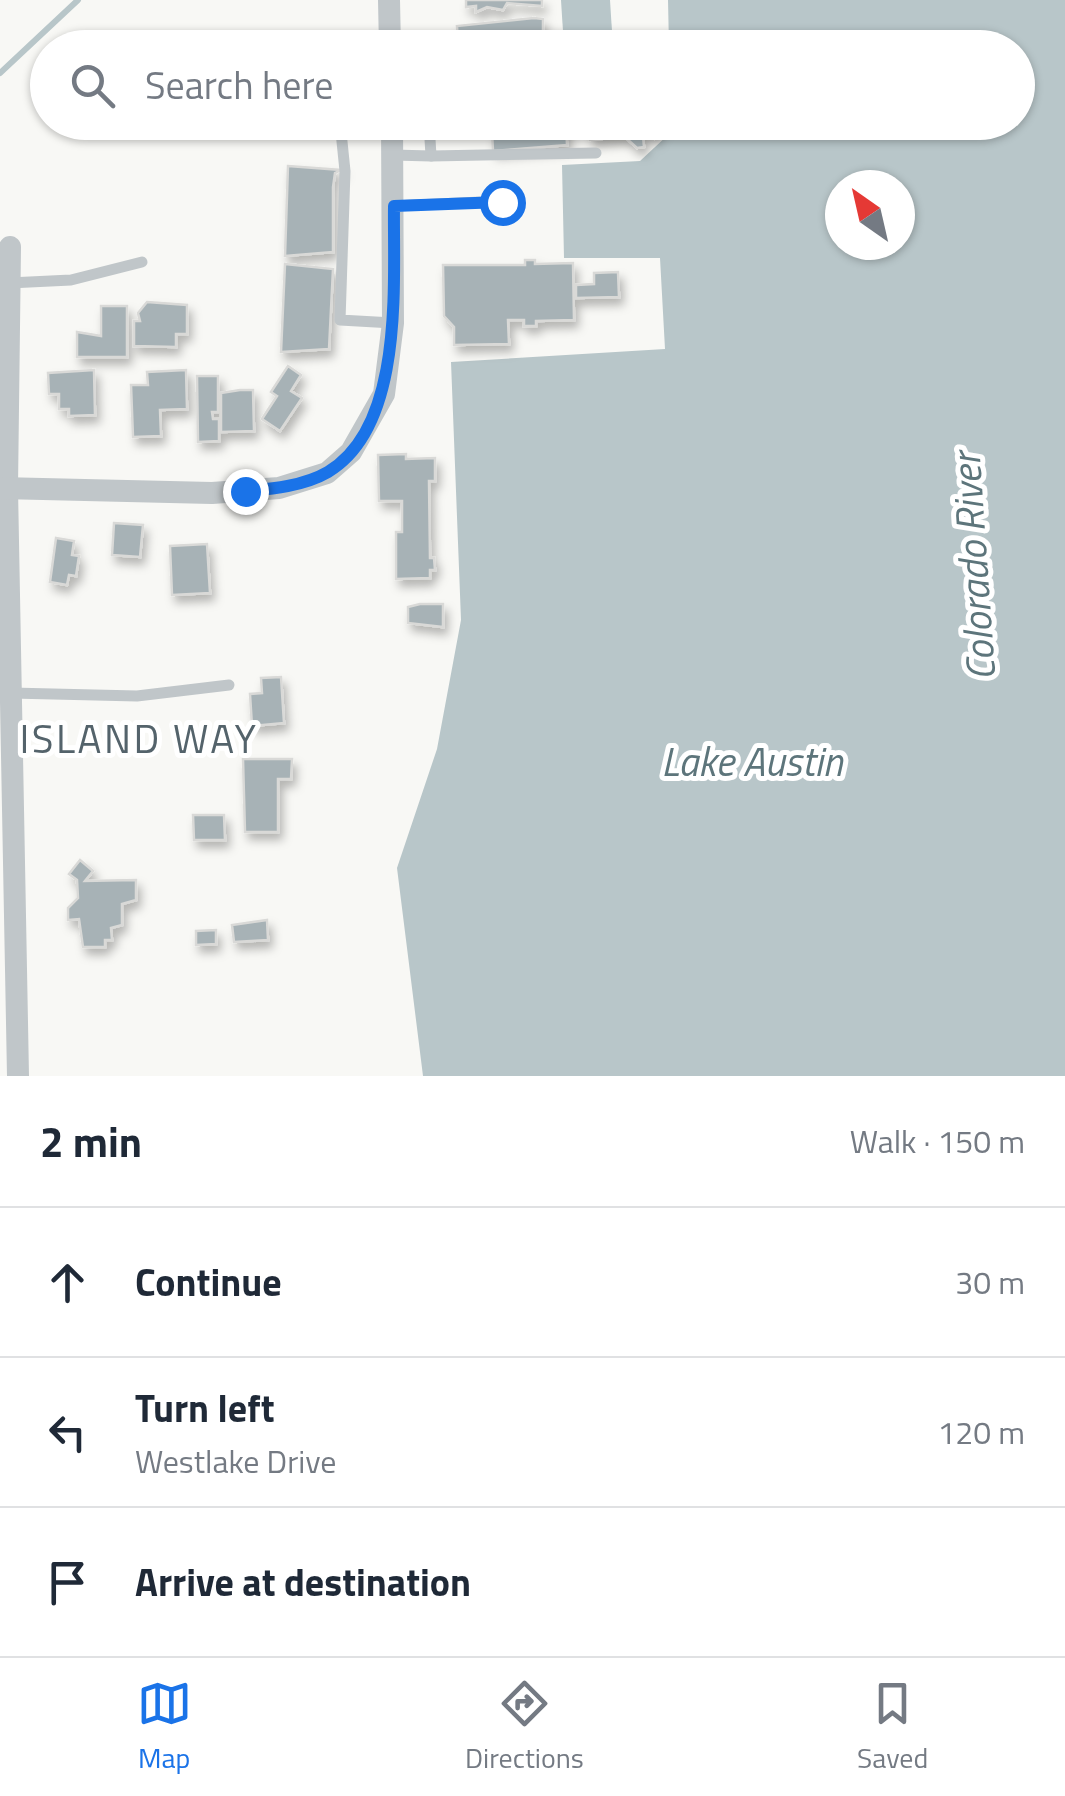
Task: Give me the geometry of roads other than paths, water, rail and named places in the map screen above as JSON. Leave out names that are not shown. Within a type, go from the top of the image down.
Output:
[{"type":"street","points":[[389,0],[390,30]]},
{"type":"street","points":[[3,488],[212,493],[279,488],[327,473],[351,452],[384,394],[393,324],[393,140]]},
{"type":"street","points":[[10,247],[3,488],[18,1076]]},
{"type":"lane","points":[[342,140],[345,171],[340,320],[393,324]]},
{"type":"lane","points":[[430,140],[431,156]]},
{"type":"lane","points":[[394,155],[596,153]]},
{"type":"lane","points":[[394,206],[502,202]]},
{"type":"lane","points":[[9,283],[71,280],[142,262]]},
{"type":"lane","points":[[11,693],[138,696],[229,685]]},
{"type":"water","points":[[561,0],[610,0],[612,30],[563,30]]},
{"type":"water","name":"Lake Austin","points":[[668,0],[1065,0],[1065,1076],[423,1076],[397,868],[437,749],[461,620],[451,362],[665,349],[660,258],[564,258],[562,165],[640,161],[663,140],[1035,140],[1035,30],[669,30]]},
{"type":"waterway","points":[[46,30],[78,0]]},
{"type":"waterway","points":[[0,73],[30,45]]},
{"type":"district","name":"ISLAND WAY","points":[[139,738]]},
{"type":"water label","name":"Colorado River","points":[[973,567]]}]
